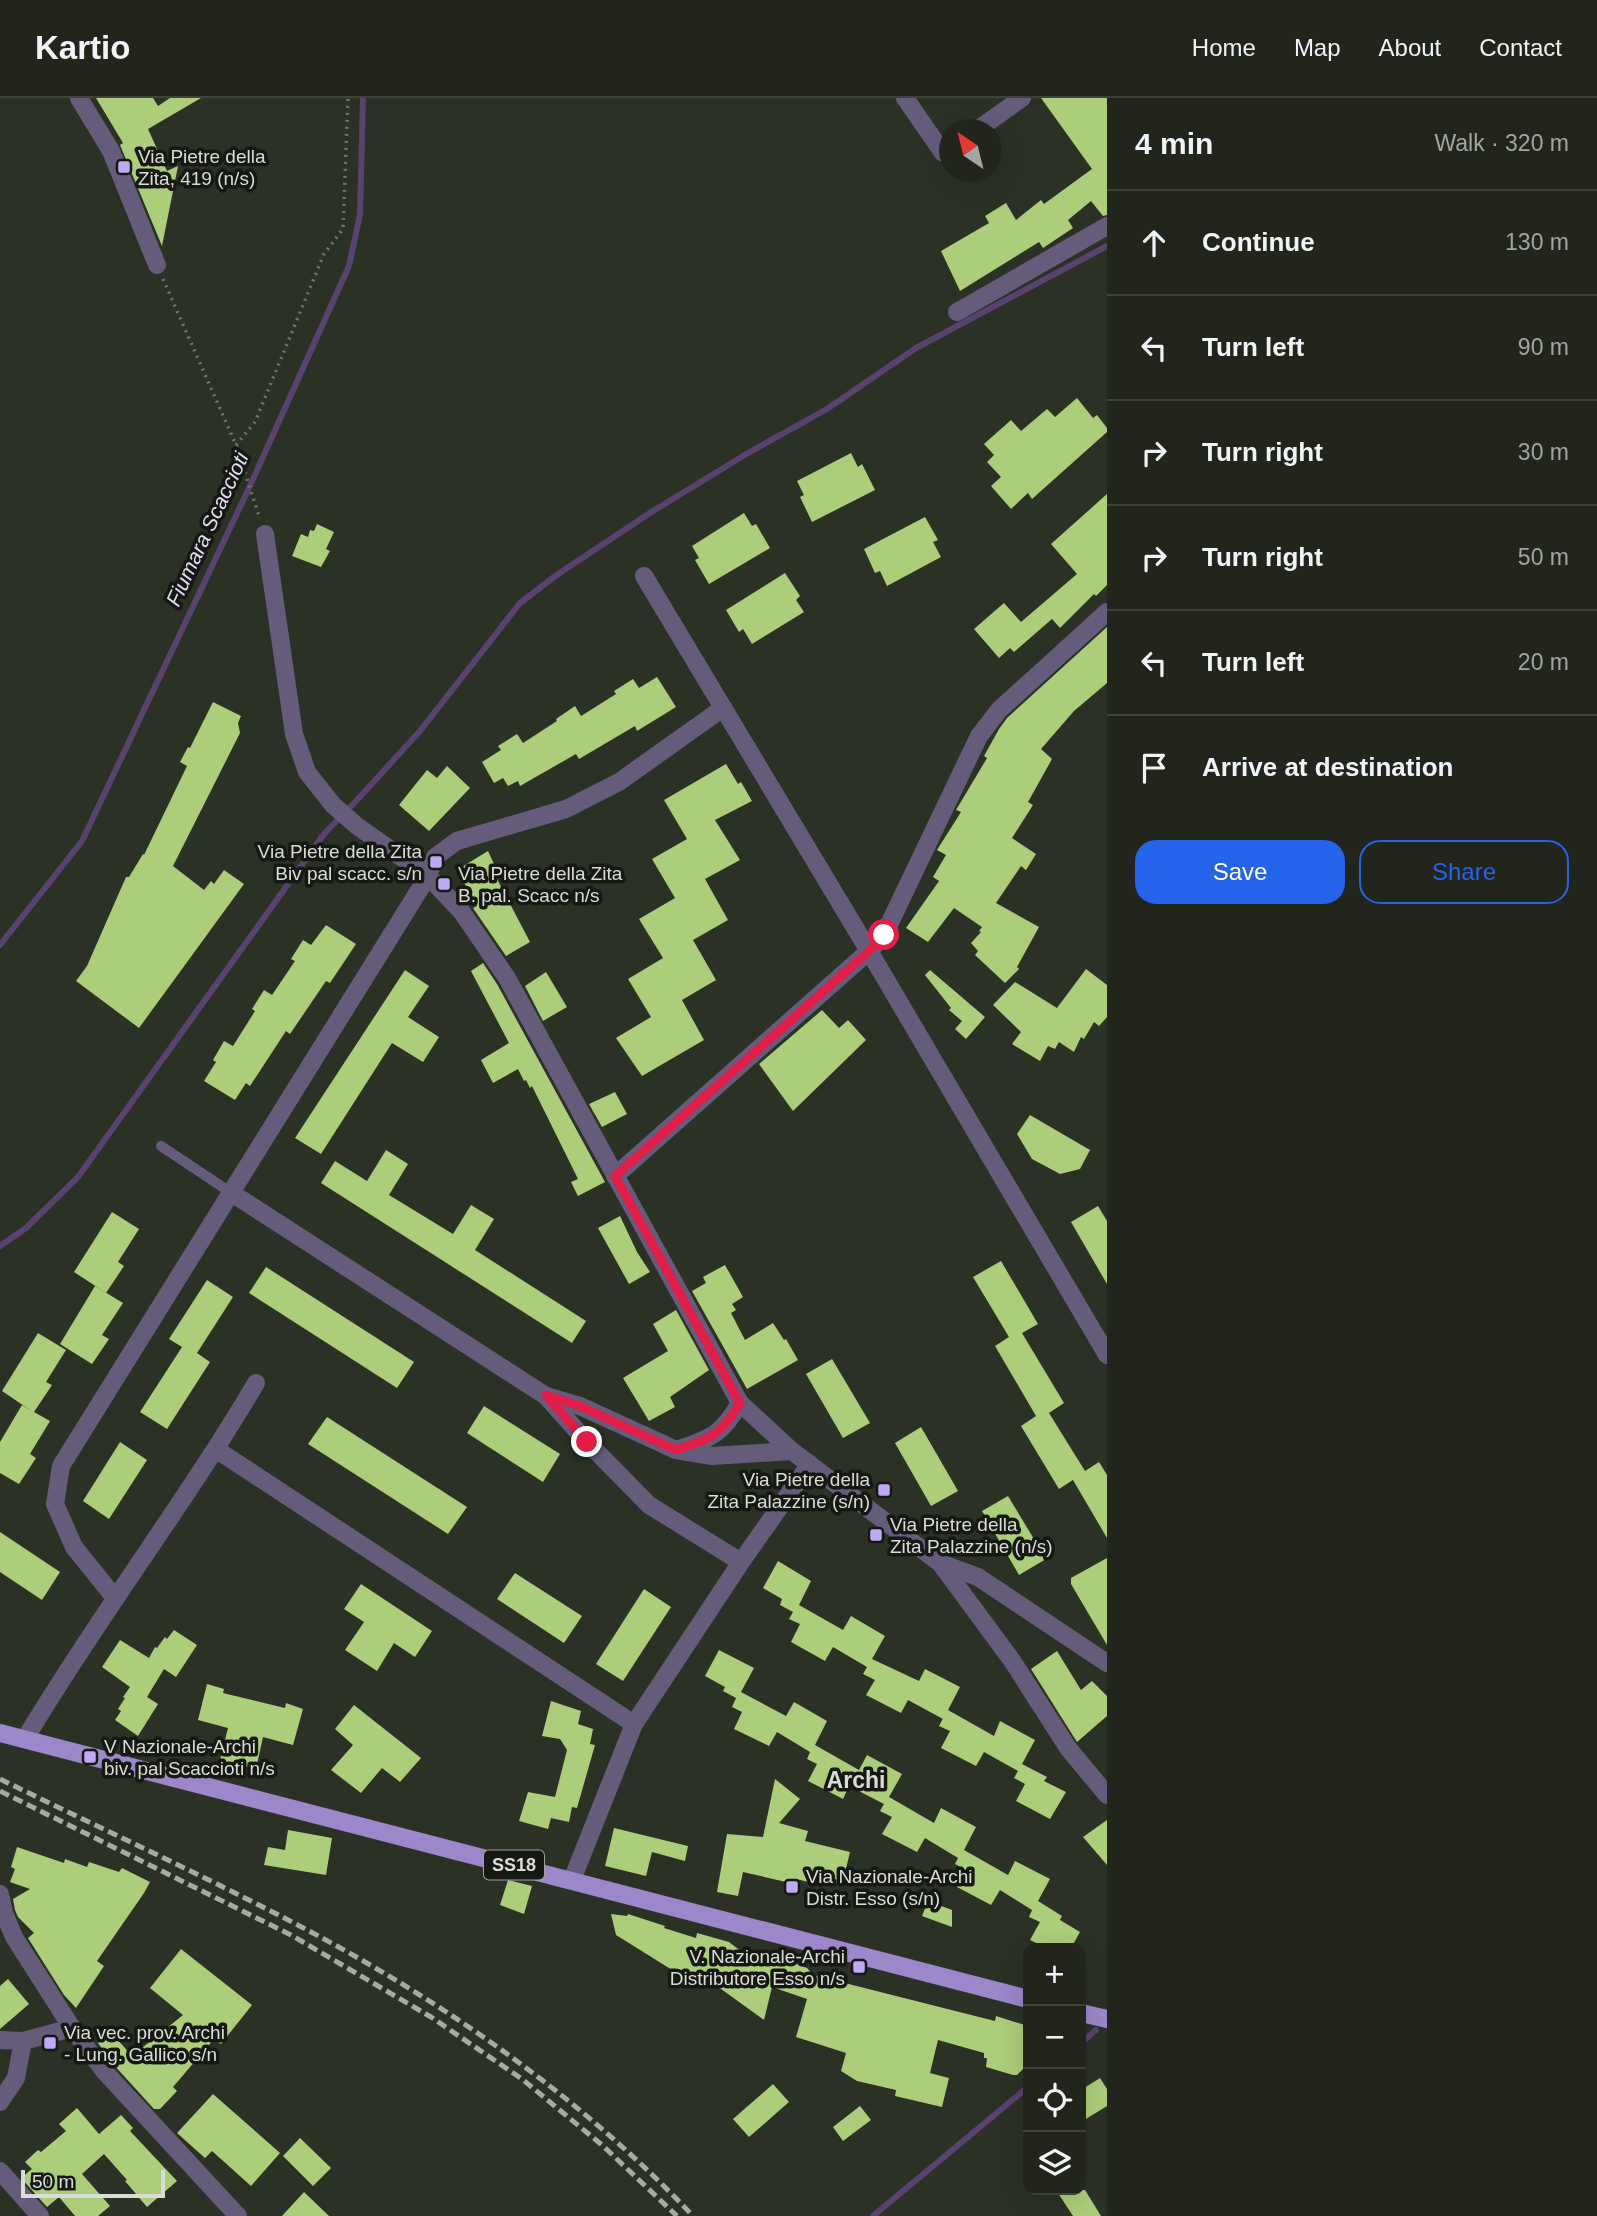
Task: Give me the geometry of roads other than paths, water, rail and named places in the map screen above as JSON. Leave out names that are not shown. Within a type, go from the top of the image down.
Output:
[{"type":"main road","name":"SS18","points":[[0,1734],[1023,1998]]},
{"type":"main road","points":[[1086,2013],[1107,2019]]},
{"type":"street","points":[[79,98],[111,151],[157,265]]},
{"type":"street","points":[[905,98],[939,147]]},
{"type":"street","points":[[992,119],[1022,98]]},
{"type":"street","points":[[957,312],[1107,226]]},
{"type":"street","points":[[265,534],[294,734],[307,772],[332,805],[428,876],[461,911],[507,978],[740,1403],[792,1451],[940,1563],[1013,1662],[1068,1748],[1107,1794]]},
{"type":"street","points":[[644,576],[1107,1354]]},
{"type":"street","points":[[615,1176],[884,935],[979,736],[999,710],[1107,612]]},
{"type":"street","points":[[116,1598],[74,1547],[55,1504],[61,1465],[428,876],[435,857],[457,841],[566,809],[619,782],[723,708]]},
{"type":"street","points":[[230,1192],[546,1395],[580,1406],[676,1450],[712,1456],[792,1451]]},
{"type":"street","points":[[25,1740],[116,1598],[217,1450],[256,1383]]},
{"type":"street","points":[[546,1395],[587,1442],[649,1505],[741,1562]]},
{"type":"street","points":[[676,1450],[709,1439],[728,1423],[740,1403]]},
{"type":"street","points":[[217,1450],[634,1724]]},
{"type":"street","points":[[572,1880],[634,1724],[741,1562],[810,1464]]},
{"type":"street","points":[[940,1563],[978,1577],[1107,1663]]},
{"type":"street","points":[[0,1894],[14,1937],[72,2028],[104,2071],[238,2216]]},
{"type":"street","points":[[0,2040],[23,2041],[72,2028]]},
{"type":"street","points":[[0,2102],[16,2078],[23,2041]]},
{"type":"street","points":[[0,2171],[40,2216]]},
{"type":"lane","points":[[161,1146],[230,1192]]},
{"type":"waterway","name":"Fiumara Scaccioti","points":[[0,945],[82,841],[249,488],[349,266],[360,214],[363,98]]},
{"type":"waterway","points":[[0,1246],[26,1228],[78,1177],[324,834],[420,731],[520,603],[558,574],[653,511],[827,409],[916,348],[1107,246]]},
{"type":"waterway","points":[[1086,2039],[1096,2030]]},
{"type":"waterway","points":[[873,2216],[1023,2091]]},
{"type":"railway","points":[[0,1779],[258,1904],[348,1952],[455,2017],[506,2053],[604,2130],[693,2216]]},
{"type":"railway","points":[[0,1791],[291,1935],[431,2017],[522,2079],[602,2145],[677,2216]]},
{"type":"place","name":"Via Pietre della Zita, 419 (n/s)","points":[[124,167]]},
{"type":"place","name":"Via Pietre della Zita Biv pal scacc. s/n","points":[[436,862]]},
{"type":"place","name":"Via Pietre della Zita B. pal. Scacc n/s","points":[[444,884]]},
{"type":"place","name":"Via Pietre della Zita Palazzine (s/n)","points":[[884,1490]]},
{"type":"place","name":"Via Pietre della Zita Palazzine (n/s)","points":[[876,1535]]},
{"type":"place","name":"V Nazionale-Archi biv. pal Scaccioti n/s","points":[[90,1757]]},
{"type":"place","name":"Via Nazionale-Archi Distr. Esso (s/n)","points":[[792,1887]]},
{"type":"place","name":"V. Nazionale-Archi Distributore Esso n/s","points":[[859,1967]]},
{"type":"place","name":"Via vec. prov. Archi - Lung. Gallico s/n","points":[[50,2043]]},
{"type":"district","name":"Archi","points":[[856,1780]]}]
